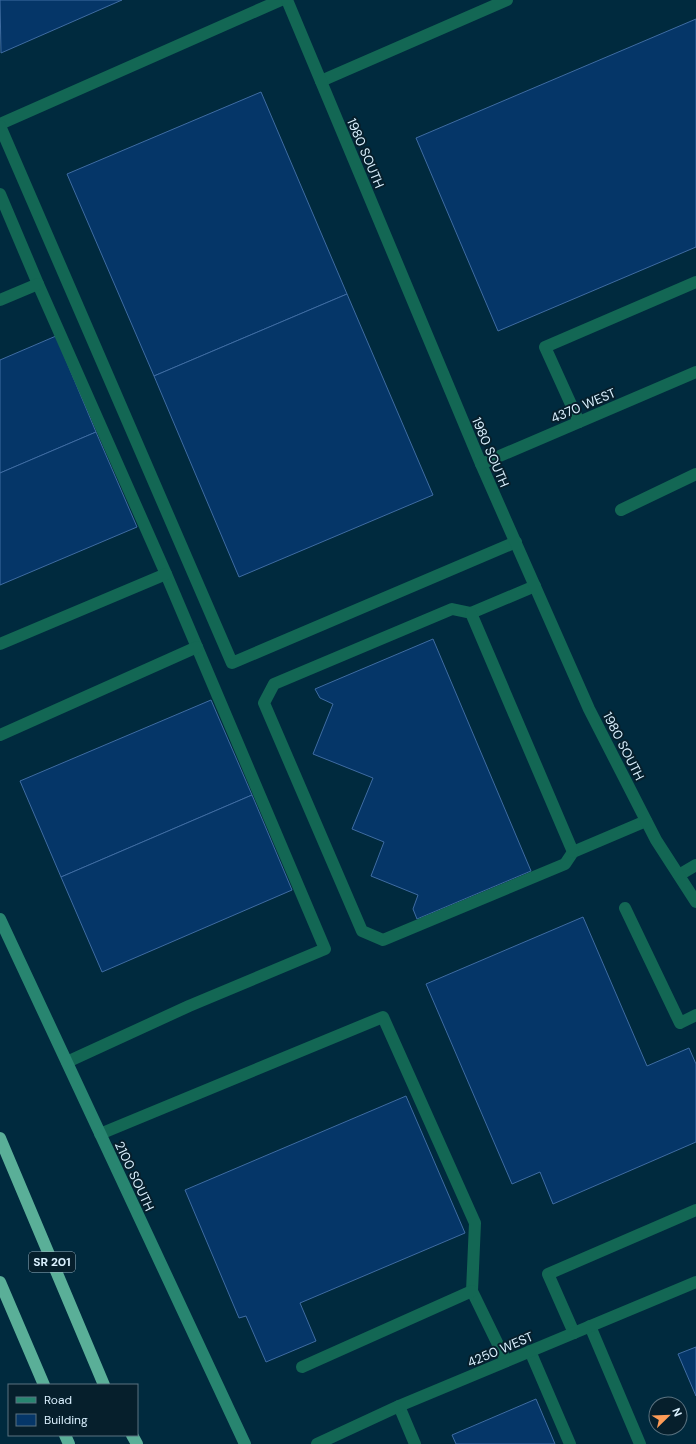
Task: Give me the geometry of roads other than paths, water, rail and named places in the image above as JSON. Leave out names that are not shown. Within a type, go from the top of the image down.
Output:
[{"type":"highway","name":"SR 201","points":[[0,1138],[104,1384]]},
{"type":"highway","points":[[0,1282],[44,1384]]},
{"type":"highway","points":[[66,1294],[109,1384]]},
{"type":"street","points":[[281,0],[0,125],[232,663],[516,542]]},
{"type":"street","name":"1980 SOUTH","points":[[287,0],[481,464],[589,709],[646,822],[696,902]]},
{"type":"street","points":[[321,81],[507,0]]},
{"type":"street","points":[[0,194],[197,646],[325,949],[189,1006],[67,1062]]},
{"type":"street","points":[[579,422],[544,347],[696,282]]},
{"type":"street","points":[[0,300],[38,284]]},
{"type":"street","name":"4370 WEST","points":[[481,464],[696,372]]},
{"type":"street","points":[[622,510],[696,474]]},
{"type":"street","points":[[0,644],[166,574]]},
{"type":"street","points":[[535,586],[471,613],[452,609],[274,684],[264,703],[362,931],[383,940],[565,864],[574,852],[646,822]]},
{"type":"street","points":[[471,613],[574,852]]},
{"type":"street","points":[[0,735],[197,646]]},
{"type":"street","points":[[679,875],[696,865]]},
{"type":"street","points":[[625,908],[680,1023],[696,1015]]},
{"type":"street","name":"2100 SOUTH","points":[[0,919],[246,1444]]},
{"type":"street","points":[[100,1134],[383,1017],[475,1223],[472,1291],[506,1361]]},
{"type":"street","points":[[574,1333],[548,1274],[696,1210]]},
{"type":"street","name":"4250 WEST","points":[[317,1444],[399,1406],[696,1282]]},
{"type":"street","points":[[302,1367],[472,1291]]},
{"type":"street","points":[[590,1326],[640,1444]]},
{"type":"street","points":[[530,1351],[570,1444]]},
{"type":"street","points":[[399,1406],[416,1444]]}]
